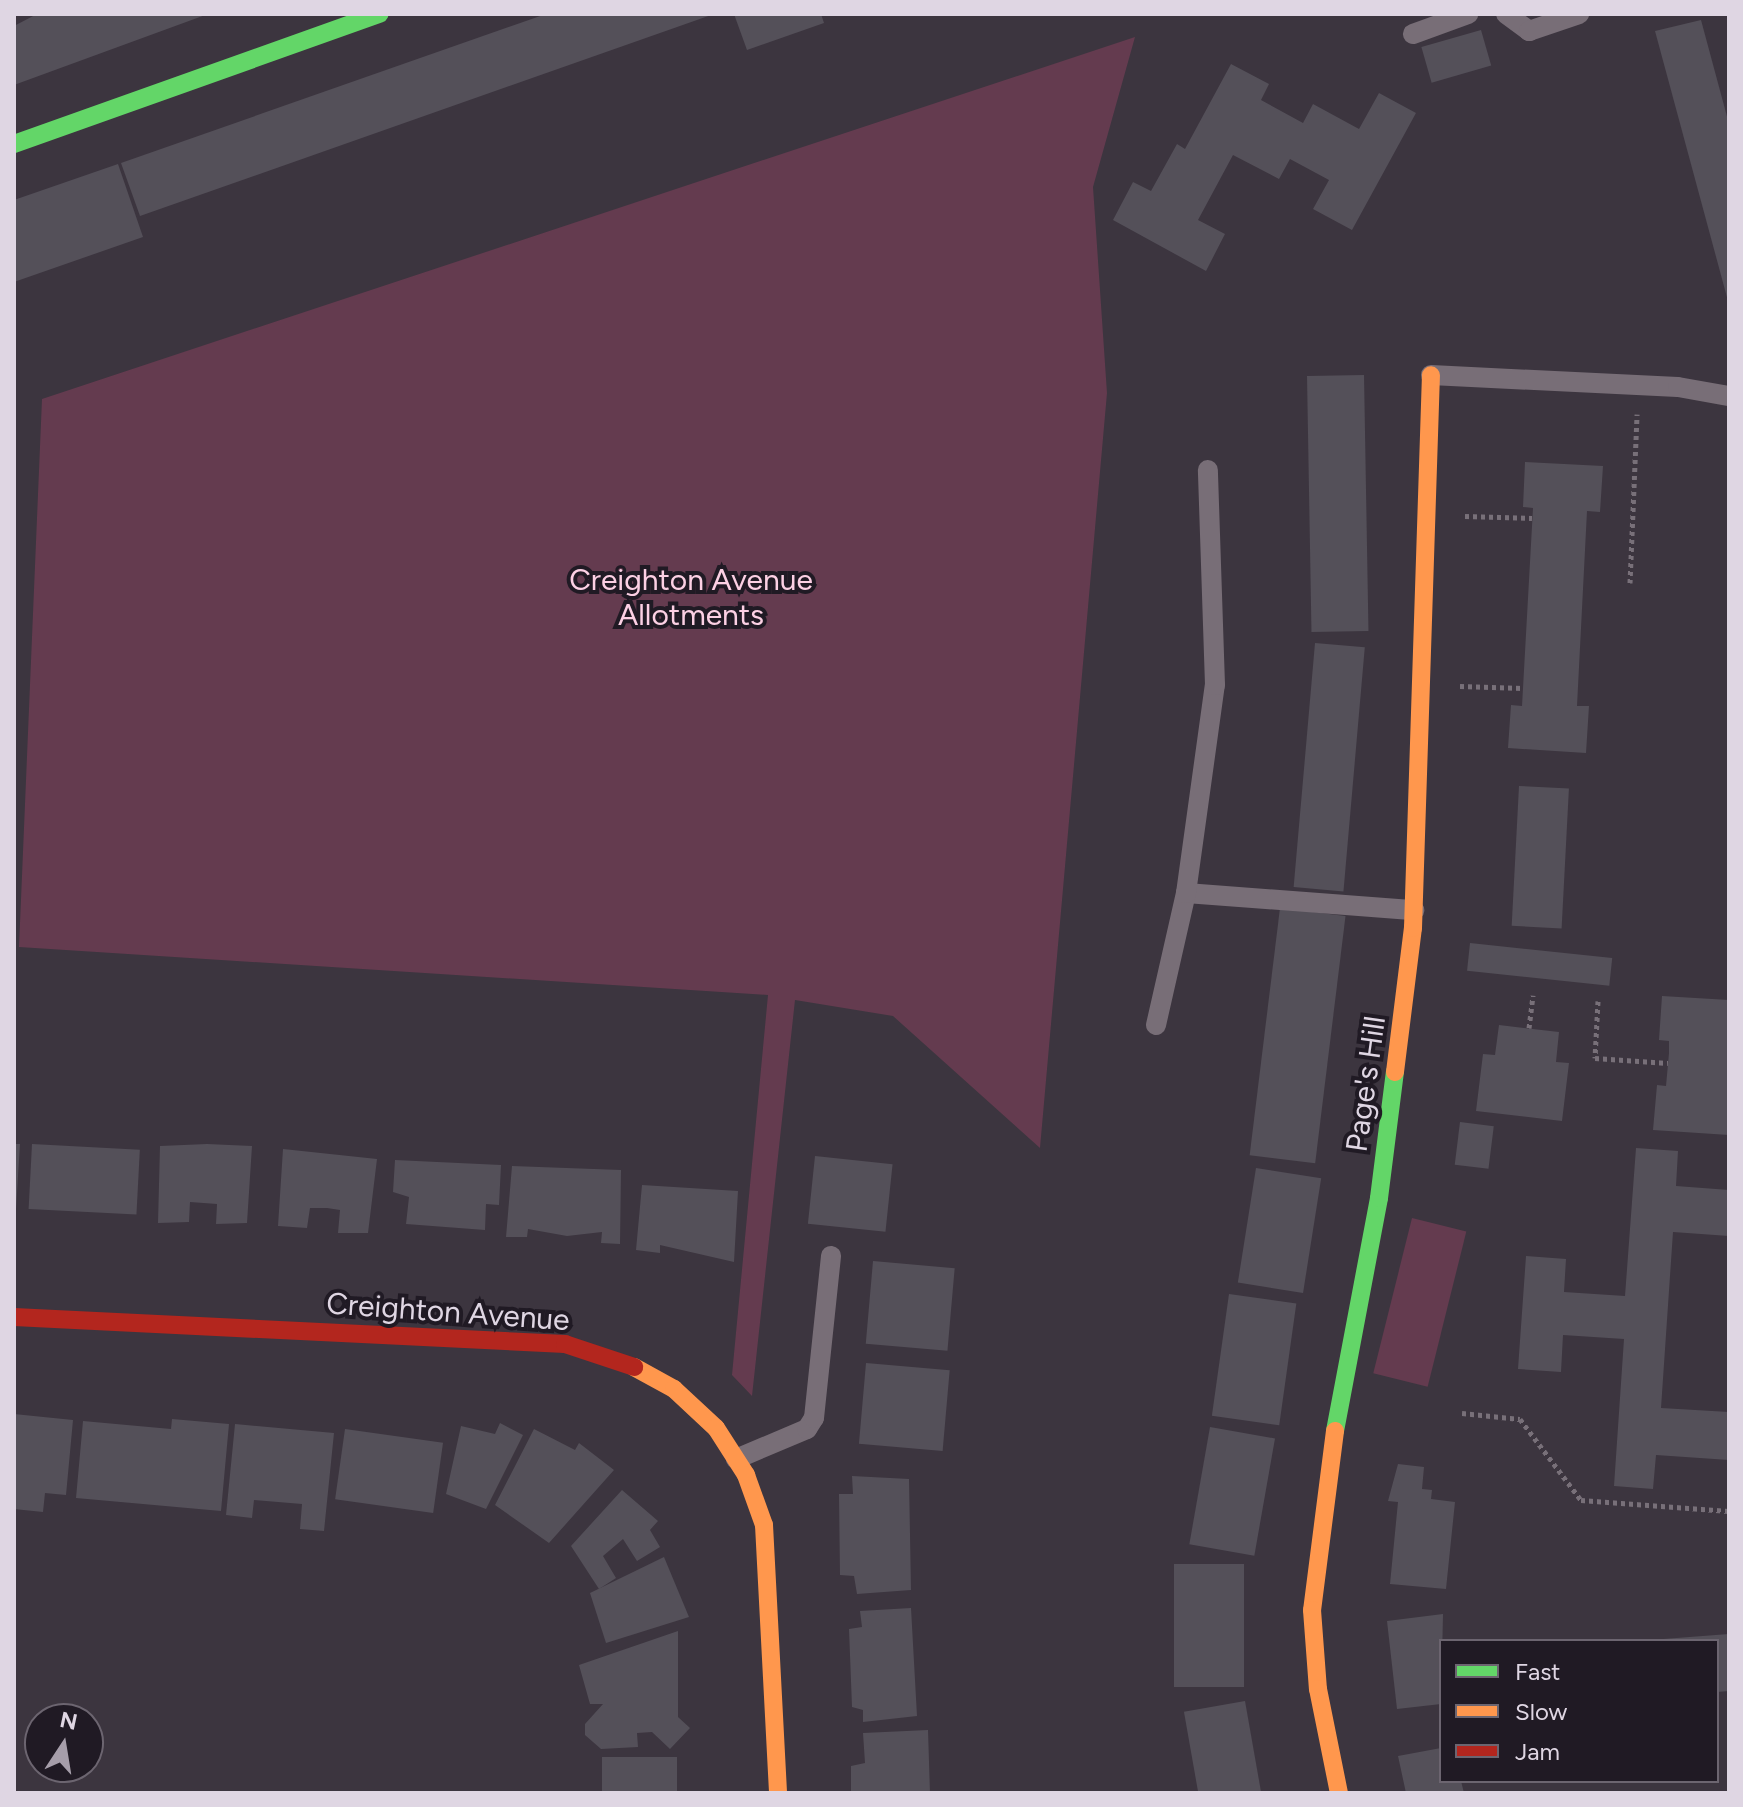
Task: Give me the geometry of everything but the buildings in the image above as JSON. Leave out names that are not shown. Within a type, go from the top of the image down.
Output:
[{"type":"street","points":[[14,144],[380,14]]},
{"type":"street","name":"Page's Hill","points":[[1339,1793],[1318,1689],[1312,1610],[1337,1415],[1379,1198],[1414,910],[1431,375]]},
{"type":"street","name":"Creighton Avenue","points":[[14,1317],[565,1344],[620,1359],[674,1389],[716,1428],[736,1459],[764,1525],[778,1793]]},
{"type":"lane","points":[[1413,34],[1468,14]]},
{"type":"lane","points":[[1506,14],[1529,31],[1579,14]]},
{"type":"lane","points":[[1431,375],[1638,385],[1729,396]]},
{"type":"lane","points":[[1156,1025],[1186,893],[1215,685],[1208,470]]},
{"type":"lane","points":[[1186,893],[1414,910]]},
{"type":"lane","points":[[736,1459],[807,1429],[814,1418],[831,1256]]},
{"type":"path","points":[[1630,583],[1638,385]]},
{"type":"path","points":[[1427,514],[1532,518]]},
{"type":"path","points":[[1421,684],[1523,688]]},
{"type":"path","points":[[1529,1028],[1533,995]]},
{"type":"path","points":[[1598,1001],[1595,1058],[1668,1063]]},
{"type":"path","points":[[1462,1413],[1520,1419],[1581,1500],[1729,1511]]},
{"type":"green space","name":"Creighton Avenue Allotments","points":[[1135,37],[1093,187],[1107,393],[1040,1148],[893,1016],[795,1000],[752,1396],[732,1375],[768,995],[19,947],[42,399]]},
{"type":"green space","points":[[1412,1218],[1466,1232],[1428,1387],[1373,1373]]},
{"type":"traffic: fast","points":[[14,144],[380,14]]},
{"type":"traffic: fast","points":[[1335,1431],[1379,1198],[1395,1072]]},
{"type":"traffic: slow","points":[[1395,1072],[1413,928],[1431,375]]},
{"type":"traffic: slow","points":[[634,1367],[674,1389],[716,1428],[746,1475],[764,1525],[778,1793]]},
{"type":"traffic: slow","points":[[1335,1431],[1312,1610],[1318,1689],[1339,1793]]},
{"type":"traffic: jam","points":[[14,1317],[565,1344],[634,1367]]}]
